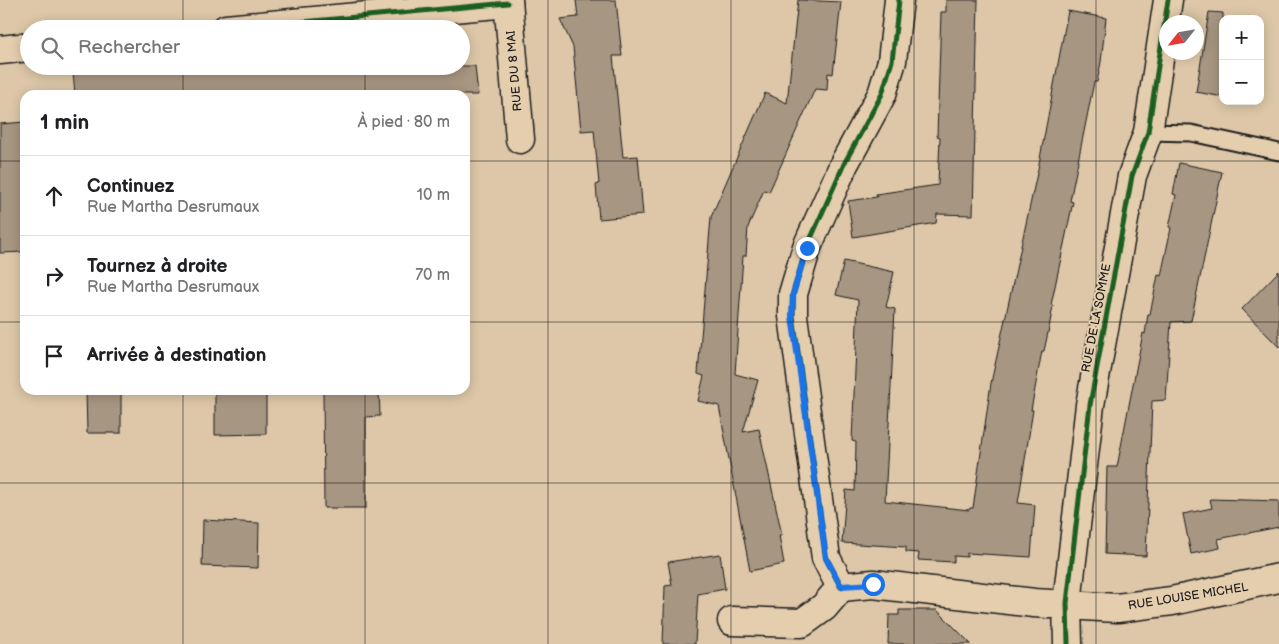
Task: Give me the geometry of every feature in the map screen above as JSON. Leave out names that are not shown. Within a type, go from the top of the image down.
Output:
[{"type":"street","points":[[732,621],[802,623],[824,607],[841,586],[826,558],[792,316],[793,294],[807,248],[844,164],[882,94],[892,61],[899,0]]},
{"type":"street","name":"RUE DE LA SOMME","points":[[1068,644],[1067,604],[1090,405],[1132,176],[1148,132],[1168,0]]},
{"type":"street","name":"RUE DU 8 MAI","points":[[320,20],[508,2],[520,139]]},
{"type":"street","points":[[0,50],[20,48]]},
{"type":"street","name":"RUE LOUISE MICHEL","points":[[841,586],[873,584],[1034,603],[1117,608],[1172,601],[1279,578]]},
{"type":"lane","points":[[1148,132],[1191,133],[1279,152]]},
{"type":"building","points":[[576,0],[616,0],[622,56],[613,56],[623,157],[638,156],[643,215],[599,219],[596,185],[599,184],[594,130],[581,131],[573,47],[560,19],[578,17]]},
{"type":"building","points":[[798,0],[841,2],[833,74],[828,73],[827,90],[815,89],[769,192],[764,190],[748,227],[746,256],[743,256],[735,374],[758,380],[743,432],[759,429],[782,535],[779,535],[784,564],[750,571],[719,406],[698,401],[704,376],[698,374],[711,217],[765,93],[787,103]]},
{"type":"building","points":[[946,0],[978,0],[973,215],[937,214],[936,223],[853,237],[848,201],[877,197],[876,194],[938,185],[940,137],[937,136],[941,12],[946,12]]},
{"type":"building","points":[[1068,11],[1106,18],[1101,62],[1097,82],[1094,82],[1070,201],[1073,202],[1031,410],[1033,410],[1018,503],[1035,505],[1031,557],[967,553],[967,557],[954,556],[954,562],[918,560],[919,553],[906,552],[906,547],[842,543],[846,490],[855,491],[856,442],[852,441],[858,300],[836,295],[844,261],[894,272],[886,307],[895,309],[885,501],[969,510],[973,508],[991,383],[1038,169]]},
{"type":"building","points":[[1209,12],[1223,13],[1223,15],[1219,15],[1219,96],[1196,92],[1201,60],[1204,60],[1204,43]]},
{"type":"building","points":[[470,66],[475,66],[478,95],[470,95],[470,90],[75,90],[73,75],[470,75]]},
{"type":"building","points":[[20,122],[20,252],[0,253],[0,124]]},
{"type":"building","points":[[1179,163],[1222,172],[1191,321],[1171,322],[1166,400],[1152,401],[1146,556],[1105,554],[1107,467],[1117,467],[1143,333],[1145,334],[1158,275],[1161,276],[1171,228],[1169,227],[1176,195],[1173,194]]},
{"type":"building","points":[[1279,271],[1279,347],[1242,309]]},
{"type":"building","points":[[86,395],[121,395],[121,433],[87,433]]},
{"type":"building","points":[[215,395],[266,395],[266,434],[215,435]]},
{"type":"building","points":[[323,395],[379,395],[380,416],[366,417],[366,508],[324,508]]},
{"type":"building","points":[[1210,499],[1279,501],[1279,527],[1218,539],[1220,548],[1191,554],[1183,514],[1212,508]]},
{"type":"building","points":[[203,520],[259,523],[258,568],[202,566]]},
{"type":"building","points":[[720,554],[725,589],[698,594],[695,644],[663,644],[665,586],[672,585],[668,562]]},
{"type":"building","points":[[899,610],[937,610],[971,644],[888,644],[889,615],[899,615]]},
{"type":"cycle path","points":[[841,587],[826,558],[793,316],[793,294],[807,247],[844,164],[882,94],[892,61],[899,0]]},
{"type":"cycle path","points":[[1068,644],[1067,603],[1090,405],[1132,176],[1148,132],[1168,0]]},
{"type":"cycle path","points":[[324,20],[508,3]]},
{"type":"route","points":[[807,248],[793,294],[792,316],[826,558],[841,586],[873,584]]}]
